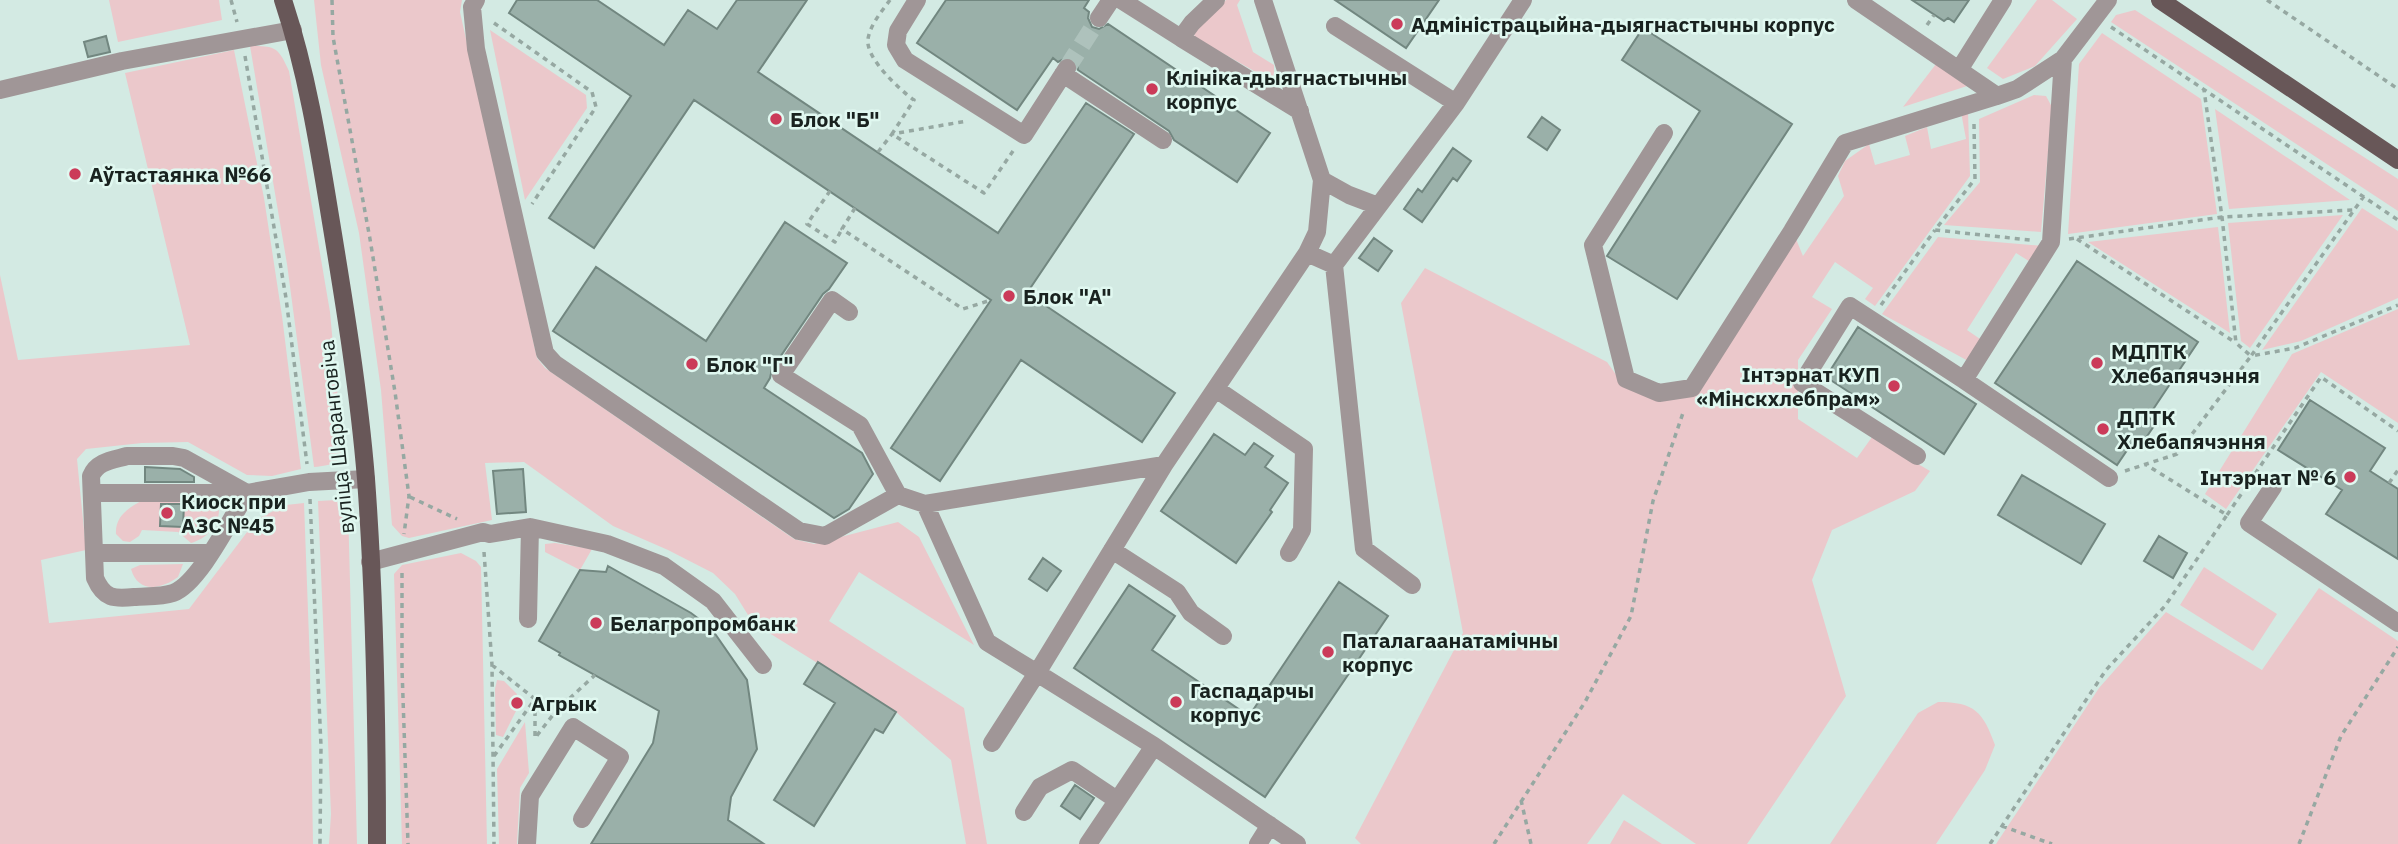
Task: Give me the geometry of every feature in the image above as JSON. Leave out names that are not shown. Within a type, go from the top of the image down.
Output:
[{"type":"main road","name":"вуліца Шаранговіча","points":[[284,0],[319,147],[356,385],[366,479],[370,562],[377,738],[377,844]]},
{"type":"main road","name":"вуліца Шаранговіча","points":[[293,30],[294,0]]},
{"type":"main road","points":[[2160,0],[2398,160]]},
{"type":"lane","points":[[917,0],[898,31],[896,45],[905,60],[1024,135],[1065,71],[1163,140]]},
{"type":"lane","points":[[1099,18],[1111,0]]},
{"type":"lane","points":[[1121,0],[1300,111]]},
{"type":"lane","points":[[1181,38],[1216,0]]},
{"type":"lane","points":[[992,743],[1038,673],[1164,465],[1307,253],[1317,232],[1322,180],[1263,0]]},
{"type":"lane","points":[[1412,585],[1364,550],[1334,265],[1456,103],[1523,0]]},
{"type":"lane","points":[[1856,0],[1997,96]]},
{"type":"lane","points":[[1959,70],[2003,0]]},
{"type":"lane","points":[[1664,133],[1593,245],[1626,379],[1659,393],[1692,388],[1845,143],[2017,89],[2063,60],[2108,0]]},
{"type":"lane","points":[[474,4],[476,48],[515,230],[545,353],[555,364],[799,531],[825,536],[898,495]]},
{"type":"lane","points":[[1335,26],[1456,103]]},
{"type":"lane","points":[[0,90],[122,61],[293,30]]},
{"type":"lane","points":[[1964,380],[2051,242],[2063,60]]},
{"type":"lane","points":[[1322,180],[1349,195],[1378,206]]},
{"type":"lane","points":[[1307,253],[1334,265]]},
{"type":"lane","points":[[849,312],[832,300],[781,375],[860,425],[898,495],[925,505],[1164,465]]},
{"type":"lane","points":[[1917,456],[1801,383],[1850,306],[2109,478]]},
{"type":"lane","points":[[1216,389],[1304,449],[1302,530],[1290,553]]},
{"type":"lane","points":[[127,456],[184,458],[247,493],[185,587],[171,594],[118,599],[99,589],[95,578],[91,476],[93,469],[99,464],[127,456]]},
{"type":"lane","points":[[92,494],[247,493],[309,482],[366,479]]},
{"type":"lane","points":[[2273,487],[2249,523],[2398,624]]},
{"type":"lane","points":[[925,505],[987,642],[1154,746],[1297,844]]},
{"type":"lane","points":[[370,562],[483,532],[491,534],[530,527],[607,544],[663,566],[713,601],[764,665]]},
{"type":"lane","points":[[528,619],[530,527]]},
{"type":"lane","points":[[1112,550],[1177,592],[1191,613],[1223,636]]},
{"type":"lane","points":[[94,553],[209,554]]},
{"type":"lane","points":[[527,844],[530,796],[573,727],[620,757],[582,819]]},
{"type":"lane","points":[[1088,844],[1154,746]]},
{"type":"lane","points":[[1024,812],[1040,787],[1072,770],[1117,800]]},
{"type":"lane","points":[[1258,844],[1270,825]]},
{"type":"path","points":[[230,0],[242,39],[286,298],[309,482],[321,746],[320,844]]},
{"type":"path","points":[[332,0],[333,37],[370,239],[409,496],[402,553],[402,669],[408,844]]},
{"type":"path","points":[[2267,0],[2398,89]]},
{"type":"path","points":[[474,4],[592,92],[596,107],[515,230]]},
{"type":"path","points":[[2096,17],[2398,220]]},
{"type":"path","points":[[2204,90],[2236,343]]},
{"type":"path","points":[[1871,319],[1975,179],[1974,103]]},
{"type":"path","points":[[878,152],[892,134],[993,116]]},
{"type":"path","points":[[892,134],[984,193],[1024,135]]},
{"type":"path","points":[[830,191],[807,224],[835,242],[855,208]]},
{"type":"path","points":[[2109,478],[2177,454],[2251,356],[2364,196]]},
{"type":"path","points":[[1935,230],[2051,242],[2222,217],[2353,210]]},
{"type":"path","points":[[842,229],[963,309],[991,300]]},
{"type":"path","points":[[2076,238],[2236,343],[2251,356]]},
{"type":"path","points":[[2251,356],[2295,348],[2398,305]]},
{"type":"path","points":[[1990,844],[2106,670],[2165,606],[2321,377],[2398,431]]},
{"type":"path","points":[[1494,844],[1585,702],[1631,616],[1653,501],[1692,388]]},
{"type":"path","points":[[2145,464],[2227,516]]},
{"type":"path","points":[[2389,483],[2398,470]]},
{"type":"path","points":[[409,496],[483,532],[492,665],[494,844]]},
{"type":"path","points":[[2300,844],[2341,736],[2398,647]]},
{"type":"path","points":[[492,665],[535,699]]},
{"type":"path","points":[[535,699],[535,738],[556,710],[595,675]]},
{"type":"path","points":[[492,758],[535,699]]},
{"type":"path","points":[[1521,800],[1531,844]]},
{"type":"path","points":[[2002,826],[2052,844]]},
{"type":"shaded area","points":[[109,0],[219,0],[222,20],[118,42]]},
{"type":"shaded area","points":[[314,0],[462,0],[460,12],[537,358],[545,368],[794,539],[814,544],[898,522],[919,537],[974,645],[859,572],[829,621],[964,708],[987,844],[966,844],[951,760],[896,712],[753,623],[735,594],[713,573],[613,526],[524,462],[485,463],[492,520],[409,538],[402,536],[392,525],[381,390],[359,233],[321,65]]},
{"type":"shaded area","points":[[1226,0],[1240,0],[1237,5],[1253,52],[1274,65],[1274,79],[1270,80],[1194,37],[1195,30]]},
{"type":"shaded area","points":[[2037,0],[2052,0],[2077,19],[2035,66],[2003,79],[1987,68]]},
{"type":"shaded area","points":[[2135,10],[2398,179],[2398,211],[2111,22],[2116,15]]},
{"type":"shaded area","points":[[490,30],[586,95],[587,108],[525,200]]},
{"type":"shaded area","points":[[2102,33],[2201,99],[2217,214],[2068,234],[2079,64]]},
{"type":"shaded area","points":[[250,46],[275,50],[289,71],[330,312],[342,450],[335,462],[314,467],[287,264]]},
{"type":"shaded area","points":[[234,50],[264,198],[301,469],[272,476],[247,475],[188,442],[142,443],[86,449],[77,459],[86,550],[41,560],[49,623],[189,609],[257,519],[286,505],[304,503],[313,844],[0,844],[0,275],[18,360],[190,345],[125,73]]},
{"type":"shaded area","points":[[1936,64],[1967,86],[1903,107]]},
{"type":"shaded area","points":[[2034,95],[2046,96],[2052,107],[2041,232],[1944,225],[1980,182],[1979,119]]},
{"type":"shaded area","points":[[2215,109],[2350,200],[2229,209]]},
{"type":"shaded area","points":[[1968,111],[1970,176],[1875,306],[1865,299],[1873,288],[1835,262],[1812,297],[1832,309],[1798,360],[1798,419],[1857,458],[1872,437],[1930,471],[1915,491],[1832,530],[1812,580],[1846,696],[1747,844],[1696,844],[1623,794],[1587,844],[1361,844],[1355,838],[1463,633],[1401,303],[1425,268],[1607,362],[1622,383],[1701,387],[1796,239],[1803,256],[1844,196],[1838,176],[1845,161],[1869,144],[1875,165],[1910,155],[1905,136],[1927,127],[1931,149],[1966,139],[1961,112]]},
{"type":"shaded area","points":[[2362,208],[2398,231],[2398,298],[2301,341],[2262,350]]},
{"type":"shaded area","points":[[2343,215],[2250,348],[2241,341],[2228,223]]},
{"type":"shaded area","points":[[2218,227],[2230,333],[2088,242]]},
{"type":"shaded area","points":[[1938,237],[2044,246],[2032,263],[2016,253],[1967,330],[1983,341],[1970,362],[1882,314]]},
{"type":"shaded area","points":[[2398,309],[2398,423],[2321,372],[2226,509],[2205,494],[2292,354]]},
{"type":"shaded area","points":[[337,500],[348,507],[357,844],[329,844],[331,814],[318,501]]},
{"type":"shaded area","points":[[141,501],[207,503],[219,510],[217,521],[211,531],[191,543],[178,532],[142,530],[139,536],[130,542],[123,541],[116,534],[120,518]]},
{"type":"shaded area","points":[[545,544],[592,549],[580,570],[545,552]]},
{"type":"shaded area","points":[[461,553],[481,567],[487,844],[402,844],[394,574],[402,565]]},
{"type":"shaded area","points":[[183,564],[178,577],[151,587],[139,582],[131,569],[140,565]]},
{"type":"shaded area","points":[[2204,567],[2277,614],[2253,651],[2180,605]]},
{"type":"shaded area","points":[[2319,588],[2398,641],[2398,844],[1996,844],[2099,688],[2166,612],[2262,670]]},
{"type":"shaded area","points":[[497,680],[504,681],[517,694],[517,709],[503,737],[496,735]]},
{"type":"shaded area","points":[[1938,702],[1961,704],[1976,711],[1986,724],[1995,745],[1985,770],[1936,844],[1830,844],[1918,713]]},
{"type":"shaded area","points":[[525,722],[529,773],[520,788],[517,844],[499,844],[497,769]]},
{"type":"shaded area","points":[[1624,820],[1662,844],[1610,844]]},
{"type":"building","points":[[517,0],[597,0],[664,45],[688,10],[717,29],[737,0],[807,0],[758,72],[998,233],[1086,103],[1134,134],[1027,293],[1175,393],[1142,442],[1021,360],[940,481],[891,448],[991,300],[694,100],[594,248],[549,218],[631,96],[509,13]]},
{"type":"building","name":"Клініка-дыягнастычны корпус","points":[[946,0],[1089,0],[1084,8],[1089,12],[1088,18],[1092,27],[1099,29],[1108,24],[1270,133],[1237,182],[1174,140],[1169,131],[1078,70],[1077,62],[1068,57],[1058,62],[1053,58],[1017,110],[917,43]]},
{"type":"building","name":"Адміністрацыйна-дыягнастычны корпус","points":[[1335,0],[1439,0],[1406,48]]},
{"type":"building","points":[[1912,0],[1969,0],[1954,22],[1948,18],[1944,21]]},
{"type":"building","points":[[1643,28],[1792,124],[1677,299],[1607,256],[1700,111],[1622,60]]},
{"type":"building","points":[[106,36],[110,52],[88,57],[84,42]]},
{"type":"building","points":[[1542,117],[1560,130],[1547,150],[1528,137]]},
{"type":"building","points":[[1453,148],[1471,161],[1457,181],[1453,178],[1422,222],[1404,209],[1418,189],[1422,192]]},
{"type":"building","name":"Блок \"Г\"","points":[[785,222],[847,263],[772,369],[764,388],[862,453],[873,474],[849,509],[834,518],[553,331],[596,267],[706,341]]},
{"type":"building","points":[[1374,238],[1392,251],[1378,271],[1359,258]]},
{"type":"building","name":"МДПТК Хлебапячэння","points":[[2077,261],[2198,342],[2148,417],[2156,423],[2141,445],[2134,440],[2117,465],[1995,383]]},
{"type":"building","name":"Інтэрнат КУП «Мінскхлебпрам»","points":[[1858,327],[1976,404],[1944,454],[1826,377]]},
{"type":"building","name":"Інтэрнат № 6","points":[[2310,400],[2385,448],[2370,471],[2398,489],[2398,559],[2326,514],[2342,490],[2278,450]]},
{"type":"building","points":[[1214,434],[1245,455],[1254,443],[1273,456],[1265,467],[1288,483],[1270,510],[1272,512],[1236,563],[1161,511]]},
{"type":"building","points":[[145,467],[180,469],[194,477],[194,482],[145,482]]},
{"type":"building","points":[[523,469],[526,512],[497,514],[493,471]]},
{"type":"building","points":[[2022,475],[2105,524],[2081,564],[1998,515]]},
{"type":"building","points":[[161,504],[184,504],[183,527],[160,526]]},
{"type":"building","points":[[2159,536],[2187,553],[2173,578],[2144,561]]},
{"type":"building","points":[[1043,558],[1061,571],[1047,591],[1029,579]]},
{"type":"building","points":[[608,566],[691,613],[711,628],[747,680],[757,749],[731,797],[728,820],[764,844],[591,844],[653,743],[659,711],[539,641],[580,570],[606,572]]},
{"type":"building","name":"Гаспадарчы корпус","points":[[1339,582],[1388,616],[1265,797],[1074,668],[1129,585],[1175,616],[1152,650],[1249,716]]},
{"type":"building","points":[[818,662],[896,712],[883,733],[875,729],[814,826],[774,800],[835,703],[804,684]]},
{"type":"building","points":[[1075,785],[1094,798],[1080,819],[1061,806]]},
{"type":"tunnel","points":[[1067,68],[1099,18]]},
{"type":"place","name":"Адміністрацыйна-дыягнастычны корпус","points":[[1397,24]]},
{"type":"place","name":"Клініка-дыягнастычны корпус","points":[[1152,89]]},
{"type":"place","name":"Блок \"Б\"","points":[[776,119]]},
{"type":"place","name":"Аўтастаянка №66","points":[[75,174]]},
{"type":"place","name":"Блок \"А\"","points":[[1009,296]]},
{"type":"place","name":"МДПТК Хлебапячэння","points":[[2097,363]]},
{"type":"place","name":"Блок \"Г\"","points":[[692,364]]},
{"type":"place","name":"Інтэрнат КУП «Мінскхлебпрам»","points":[[1894,386]]},
{"type":"place","name":"ДПТК Хлебапячэння","points":[[2103,429]]},
{"type":"place","name":"Інтэрнат № 6","points":[[2350,477]]},
{"type":"place","name":"Киоск при АЗС №45","points":[[167,513]]},
{"type":"place","name":"Белагропромбанк","points":[[596,623]]},
{"type":"place","name":"Паталагаанатамічны корпус","points":[[1328,652]]},
{"type":"place","name":"Гаспадарчы корпус","points":[[1176,702]]},
{"type":"place","name":"Агрык","points":[[517,703]]}]
